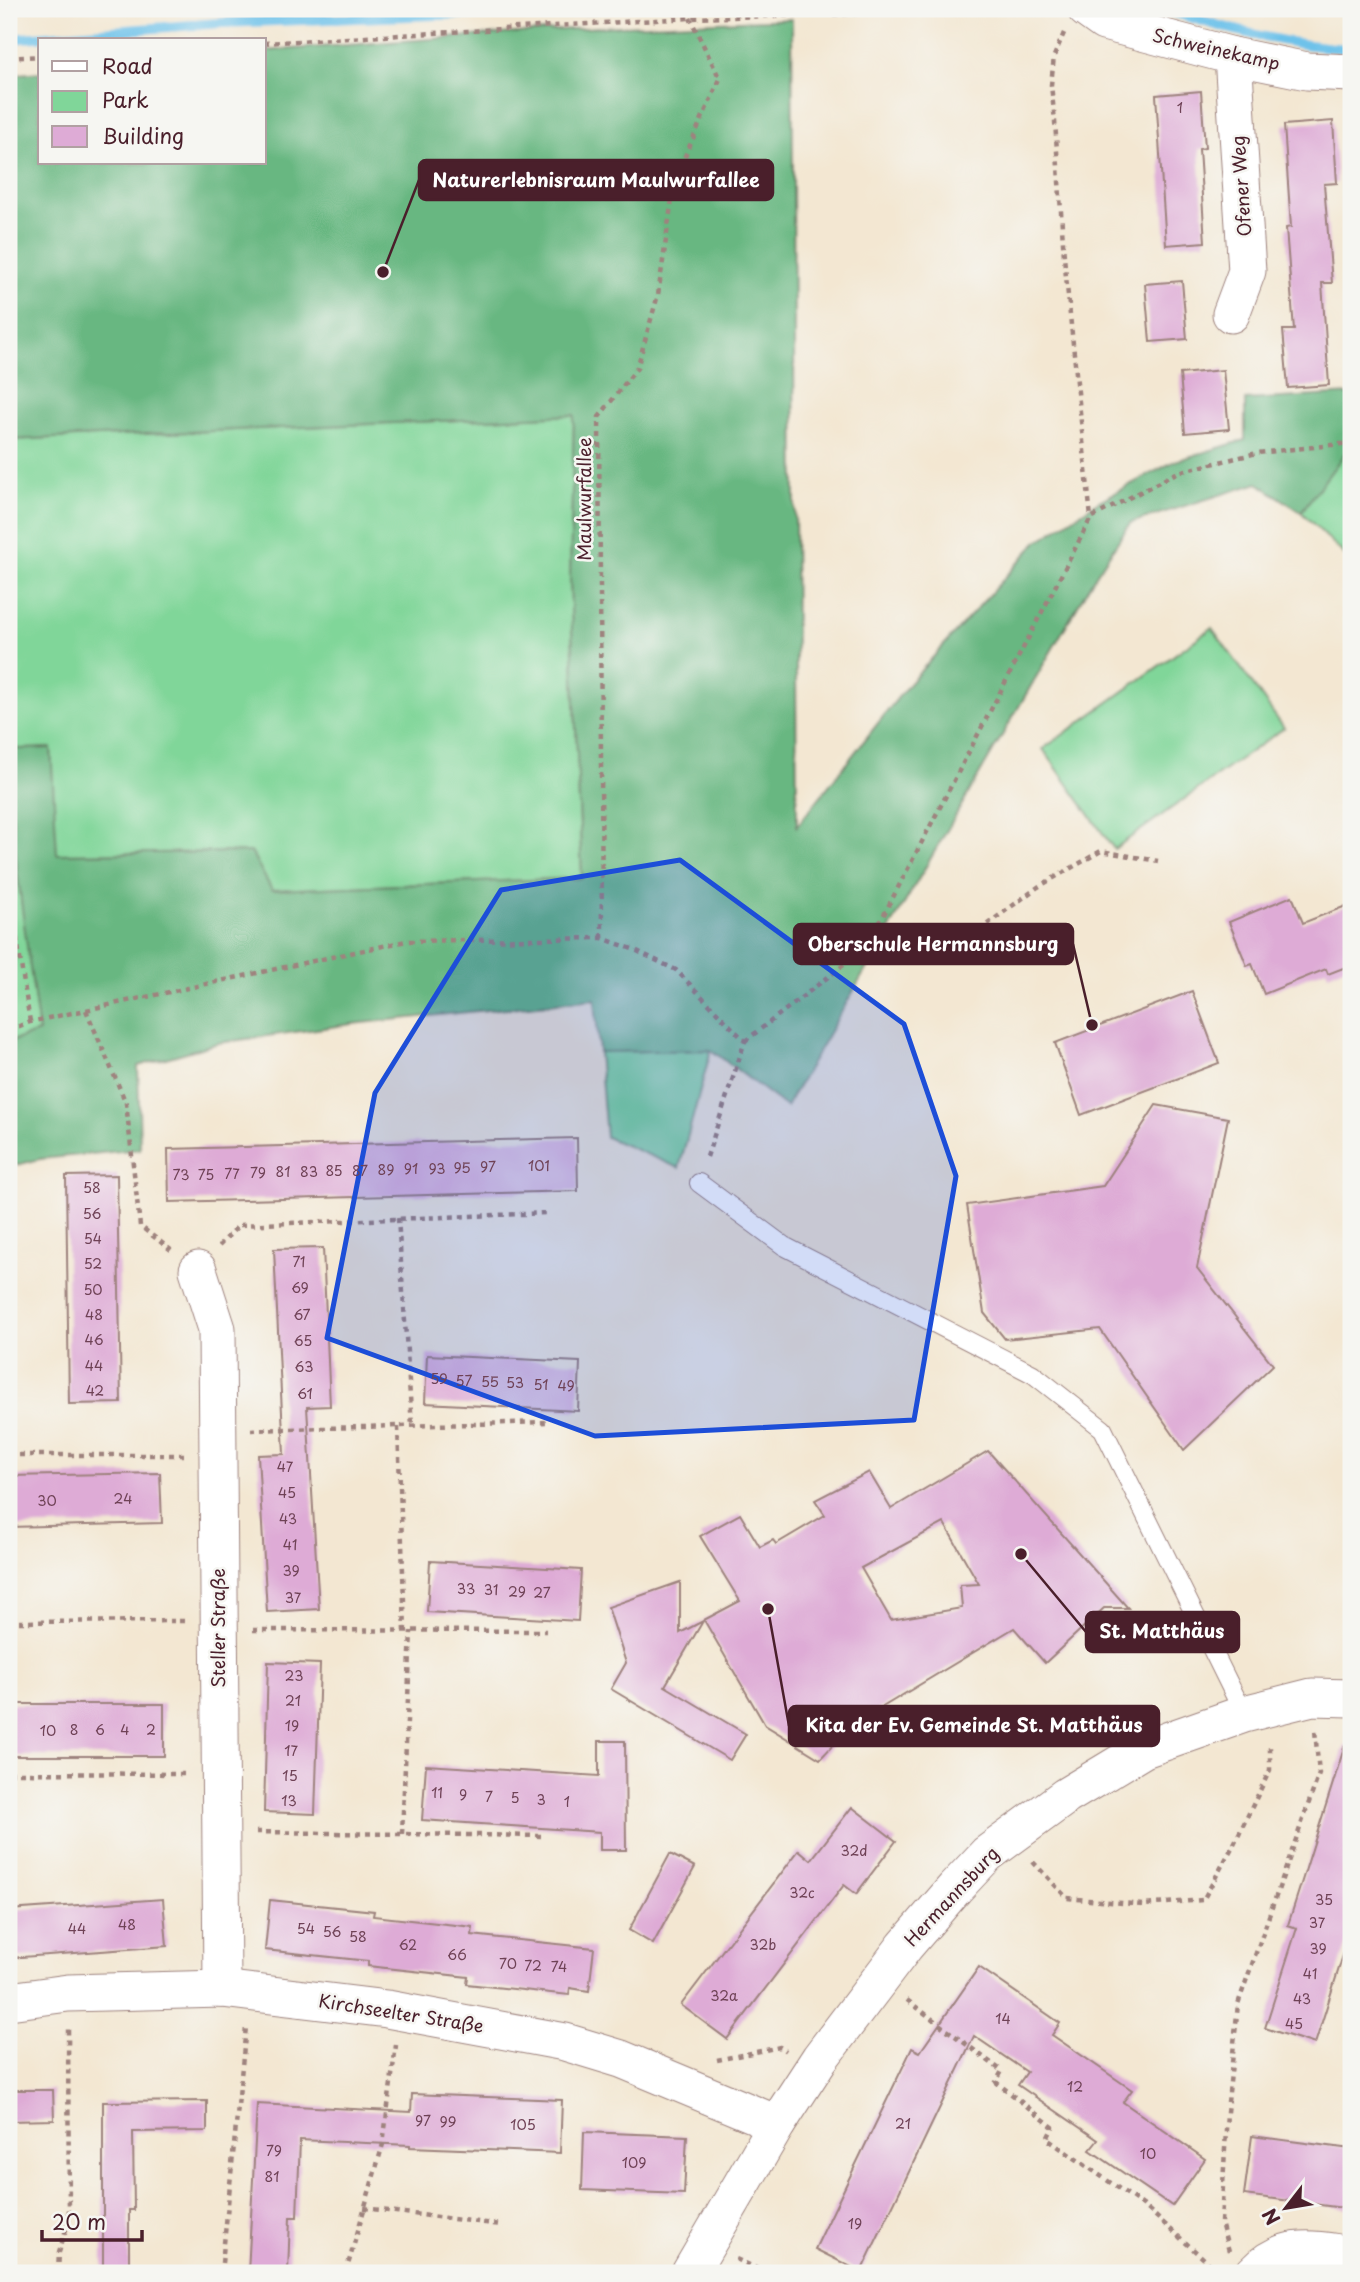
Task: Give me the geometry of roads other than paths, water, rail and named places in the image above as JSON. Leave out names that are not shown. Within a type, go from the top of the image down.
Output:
[{"type":"street","name":"Schweinekamp","points":[[1078,15],[1233,56],[1307,71],[1351,73]]},
{"type":"street","name":"Ofener Weg","points":[[1231,314],[1247,271],[1233,56]]},
{"type":"street","name":"Steller Straße","points":[[198,1270],[217,1329],[221,1831],[235,1991]]},
{"type":"street","name":"Hermannsburg","points":[[690,2273],[777,2124],[813,2069],[879,1980],[955,1888],[987,1854],[1066,1796],[1144,1749],[1257,1711],[1312,1697],[1351,1698]]},
{"type":"street","name":"Kirchseelter Straße","points":[[9,2001],[68,1993],[235,1991],[401,2011],[565,2042],[621,2059],[777,2124]]},
{"type":"street","points":[[1243,2267],[1262,2264],[1292,2249],[1351,2255]]},
{"type":"lane","points":[[699,1183],[784,1246],[1033,1374],[1103,1429],[1257,1711]]},
{"type":"waterway","points":[[9,39],[220,23],[594,9]]},
{"type":"waterway","points":[[1163,9],[1256,35],[1351,49]]},
{"type":"place","name":"Naturerlebnisraum Maulwurfallee","points":[[383,272]]},
{"type":"place","name":"Oberschule Hermannsburg","points":[[1092,1025]]},
{"type":"place","name":"St. Matthäus","points":[[1021,1554]]},
{"type":"place","name":"Kita der Ev. Gemeinde St. Matthäus","points":[[768,1609]]}]
